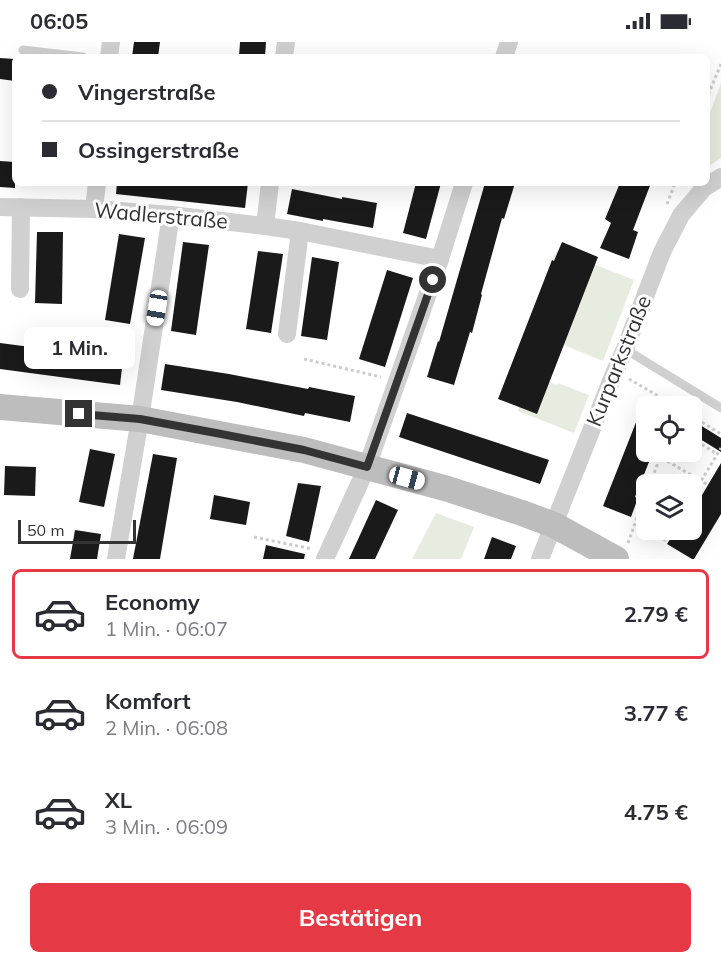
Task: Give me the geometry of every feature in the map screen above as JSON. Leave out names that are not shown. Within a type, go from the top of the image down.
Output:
[{"type":"street","points":[[94,209],[97,186]]},
{"type":"street","points":[[265,226],[270,186]]},
{"type":"street","points":[[327,556],[367,467],[440,260],[463,186]]},
{"type":"street","name":"Kurparkstraße","points":[[540,559],[662,252],[681,215],[707,186]]},
{"type":"street","name":"Wadlerstraße","points":[[0,207],[94,209],[265,226],[440,260]]},
{"type":"street","points":[[20,289],[21,207]]},
{"type":"street","points":[[116,559],[171,215]]},
{"type":"street","points":[[287,334],[300,231]]},
{"type":"street","points":[[0,407],[140,419],[304,450],[448,489],[522,513],[621,554]]},
{"type":"lane","points":[[23,50],[57,54]]},
{"type":"lane","points":[[625,349],[721,408]]},
{"type":"path","points":[[710,90],[721,64]]},
{"type":"path","points":[[304,359],[397,381]]},
{"type":"path","points":[[615,371],[658,396]]},
{"type":"path","points":[[702,422],[721,434]]},
{"type":"path","points":[[702,444],[717,454]]},
{"type":"path","points":[[702,479],[721,448]]},
{"type":"path","points":[[670,462],[690,474]]},
{"type":"path","points":[[702,482],[708,485]]},
{"type":"path","points":[[621,554],[636,520]]},
{"type":"path","points":[[255,537],[327,556]]},
{"type":"shaded area","points":[[721,83],[721,158],[710,165],[710,113]]},
{"type":"shaded area","points":[[558,250],[634,280],[603,361],[564,345],[563,264],[552,260]]},
{"type":"shaded area","points":[[549,382],[557,385],[558,383],[589,395],[574,433],[518,411],[519,407]]},
{"type":"shaded area","points":[[436,513],[474,527],[461,559],[412,559]]},
{"type":"building","points":[[134,42],[160,42],[158,54],[132,54]]},
{"type":"building","points":[[240,42],[266,42],[265,54],[239,54]]},
{"type":"building","points":[[0,58],[12,59],[12,81],[0,79]]},
{"type":"building","points":[[0,161],[12,162],[12,186],[15,188],[0,187]]},
{"type":"building","points":[[117,186],[248,186],[245,208],[116,194]]},
{"type":"building","points":[[415,186],[440,186],[426,239],[403,233]]},
{"type":"building","points":[[484,186],[514,186],[504,219],[502,218],[472,333],[470,332],[454,385],[427,377]]},
{"type":"building","points":[[619,186],[650,186],[633,230],[638,232],[629,259],[600,248],[611,223],[605,219]]},
{"type":"building","points":[[292,189],[377,203],[373,228],[287,214]]},
{"type":"building","points":[[37,232],[63,232],[62,304],[35,303]]},
{"type":"building","points":[[119,234],[145,238],[130,324],[105,320]]},
{"type":"building","points":[[183,242],[209,245],[196,335],[171,331]]},
{"type":"building","points":[[562,242],[598,257],[537,414],[498,399],[552,260],[554,261]]},
{"type":"building","points":[[258,251],[283,254],[271,333],[246,329]]},
{"type":"building","points":[[312,257],[339,262],[327,340],[301,336]]},
{"type":"building","points":[[387,270],[413,278],[385,367],[359,359]]},
{"type":"building","points":[[0,343],[123,359],[120,385],[0,369]]},
{"type":"building","points":[[165,364],[355,396],[350,422],[161,390]]},
{"type":"building","points":[[407,413],[549,460],[540,484],[399,437]]},
{"type":"building","points":[[636,422],[636,462],[649,462],[644,474],[636,474],[636,503],[631,517],[603,506]]},
{"type":"building","points":[[702,426],[721,438],[721,452],[702,440]]},
{"type":"building","points":[[90,449],[115,454],[104,507],[79,502]]},
{"type":"building","points":[[153,454],[177,458],[160,559],[133,559]]},
{"type":"building","points":[[721,463],[721,514],[692,559],[667,544],[670,540],[702,540],[702,495]]},
{"type":"building","points":[[5,466],[36,467],[35,496],[4,495]]},
{"type":"building","points":[[298,483],[321,486],[309,542],[286,536]]},
{"type":"building","points":[[214,495],[250,502],[246,525],[210,519]]},
{"type":"building","points":[[376,500],[398,510],[375,559],[349,559]]},
{"type":"building","points":[[75,530],[101,534],[97,559],[70,559]]},
{"type":"building","points":[[492,537],[516,546],[511,559],[484,559]]},
{"type":"building","points":[[266,545],[305,554],[304,559],[263,559]]},
{"type":"route","points":[[79,414],[140,419],[304,450],[367,467],[433,280]]}]
